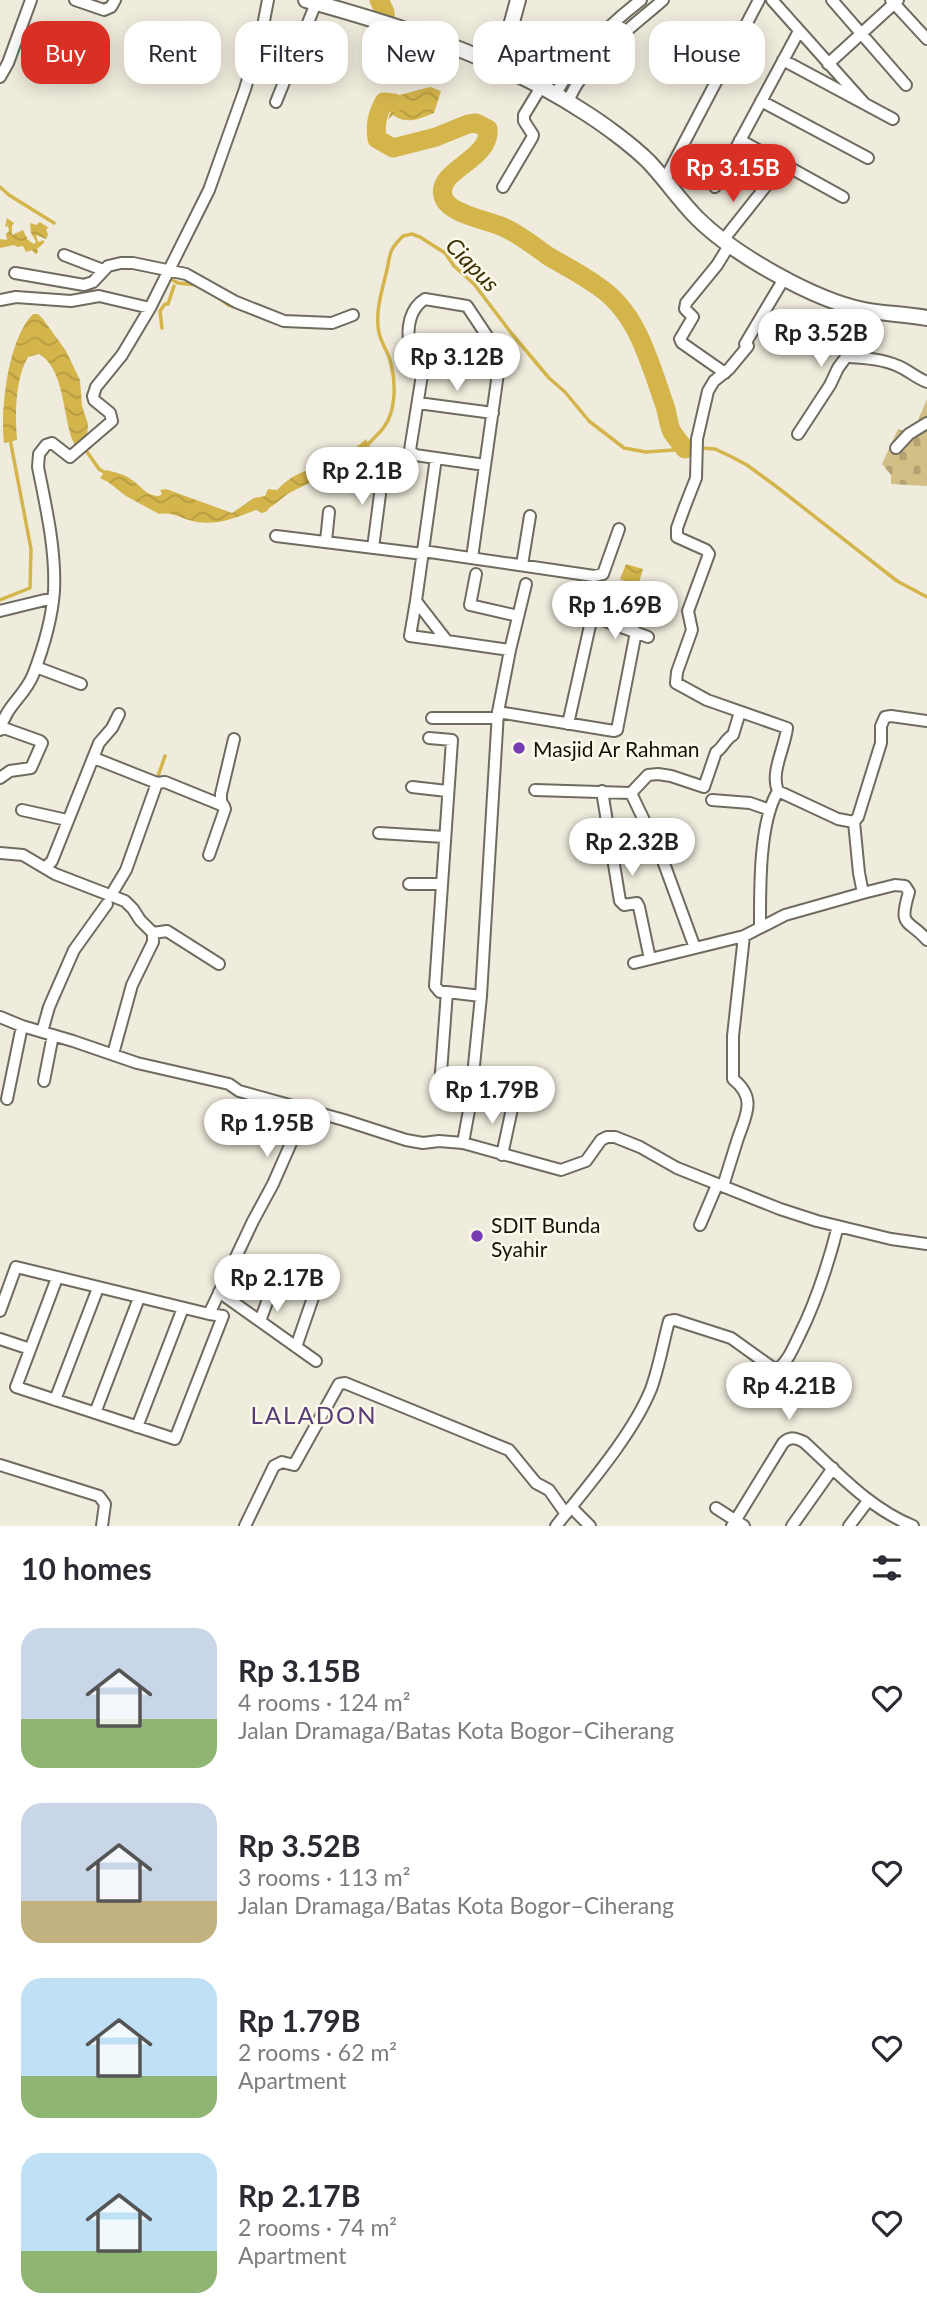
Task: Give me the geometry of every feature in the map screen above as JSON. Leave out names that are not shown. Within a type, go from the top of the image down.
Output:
[{"type":"street","points":[[0,77],[8,63],[31,0]]},
{"type":"street","points":[[75,0],[104,10],[111,7],[115,0]]},
{"type":"street","points":[[0,778],[10,771],[31,768],[42,743],[0,728],[8,709],[28,686],[36,667],[53,598],[53,562],[38,467],[39,454],[48,443],[54,444],[68,457],[92,440],[113,419],[94,400],[94,390],[122,355],[150,309],[204,202],[245,89],[268,0]]},
{"type":"street","points":[[512,21],[518,0]]},
{"type":"street","points":[[615,21],[641,0]]},
{"type":"street","points":[[635,25],[663,0]]},
{"type":"street","points":[[664,181],[759,0]]},
{"type":"street","points":[[772,0],[865,104]]},
{"type":"street","points":[[832,0],[906,85]]},
{"type":"street","points":[[276,102],[304,33],[311,1],[473,55]]},
{"type":"street","points":[[828,64],[895,1],[927,39]]},
{"type":"street","points":[[716,187],[799,31]]},
{"type":"street","points":[[783,60],[893,119]]},
{"type":"street","points":[[535,84],[600,122],[647,160],[698,219],[727,242],[785,277],[821,295],[865,310],[927,318]]},
{"type":"street","points":[[561,99],[566,84]]},
{"type":"street","points":[[561,99],[576,84]]},
{"type":"street","points":[[503,187],[532,138],[524,115],[541,87]]},
{"type":"street","points":[[761,101],[868,158]]},
{"type":"street","points":[[740,140],[843,197]]},
{"type":"street","points":[[725,373],[682,343],[680,339],[693,317],[685,309],[686,303],[717,265],[727,242],[766,186]]},
{"type":"street","points":[[64,255],[103,270]]},
{"type":"street","points":[[15,273],[84,285],[93,282],[108,266],[121,262],[186,274],[236,302],[279,320],[337,323],[353,315]]},
{"type":"street","points":[[785,277],[745,344],[748,346],[709,387],[697,439],[696,478],[677,528],[677,537],[706,550],[709,554],[701,582],[688,611],[692,630],[677,672],[676,683],[707,701],[787,728],[776,774],[775,784],[778,791],[838,819],[854,822]]},
{"type":"street","points":[[0,300],[16,297],[71,301],[99,296],[150,309]]},
{"type":"street","points":[[472,558],[500,359],[494,345],[467,306],[425,299],[420,302],[411,317],[408,336],[410,345],[426,350],[500,359]]},
{"type":"street","points":[[798,434],[838,368],[860,338],[865,323],[865,310]]},
{"type":"street","points":[[426,350],[410,450],[415,455],[485,465]]},
{"type":"street","points":[[848,357],[874,359],[897,365],[927,382]]},
{"type":"street","points":[[418,403],[493,413]]},
{"type":"street","points":[[896,448],[909,434],[927,423]]},
{"type":"street","points":[[436,458],[410,636],[510,650]]},
{"type":"street","points":[[373,548],[383,471]]},
{"type":"street","points":[[326,541],[330,512]]},
{"type":"street","points":[[522,565],[530,516]]},
{"type":"street","points":[[276,536],[472,558],[594,576],[603,574],[619,529]]},
{"type":"street","points":[[476,574],[471,605],[518,616]]},
{"type":"street","points":[[463,1143],[470,1105],[481,996],[498,715],[526,584]]},
{"type":"street","points":[[568,723],[597,594]]},
{"type":"street","points":[[0,611],[53,598]]},
{"type":"street","points":[[416,600],[447,641]]},
{"type":"street","points":[[592,616],[648,637]]},
{"type":"street","points":[[432,718],[498,715],[617,730],[636,632]]},
{"type":"street","points":[[36,667],[81,684]]},
{"type":"street","points":[[631,793],[648,775],[658,774],[704,787],[716,752],[720,750],[725,739],[733,735],[740,712]]},
{"type":"street","points":[[45,868],[52,861],[101,740],[112,728],[119,714]]},
{"type":"street","points":[[863,893],[854,822],[858,817],[881,743],[880,729],[885,717],[927,721]]},
{"type":"street","points":[[429,738],[452,740],[435,986],[440,992],[481,996]]},
{"type":"street","points":[[209,855],[224,806],[221,793],[234,739]]},
{"type":"street","points":[[93,758],[157,783],[165,782],[224,806]]},
{"type":"street","points":[[44,1081],[49,1007],[74,950],[109,900],[125,870],[157,783]]},
{"type":"street","points":[[412,787],[447,791]]},
{"type":"street","points":[[535,790],[631,793]]},
{"type":"street","points":[[602,791],[620,901],[624,905],[637,902],[650,959]]},
{"type":"street","points":[[760,926],[762,856],[770,810],[778,791]]},
{"type":"street","points":[[631,793],[662,858],[695,948]]},
{"type":"street","points":[[712,800],[750,803],[770,810]]},
{"type":"street","points":[[22,810],[67,820]]},
{"type":"street","points":[[379,834],[444,837]]},
{"type":"street","points":[[0,854],[23,855],[109,900],[129,903],[153,933],[153,942],[132,985],[113,1054]]},
{"type":"street","points":[[409,884],[441,884]]},
{"type":"street","points":[[634,963],[744,936],[785,915],[895,885],[905,886],[909,892],[904,912],[906,921],[927,940]]},
{"type":"street","points":[[153,933],[167,931],[219,964]]},
{"type":"street","points":[[700,1225],[720,1185],[747,1115],[747,1099],[733,1079],[733,1036],[744,936]]},
{"type":"street","points":[[440,1086],[447,992]]},
{"type":"street","points":[[0,1017],[156,1068],[229,1084],[239,1091],[415,1142],[463,1143],[561,1170],[583,1163],[601,1140],[615,1137],[640,1147],[670,1165],[765,1204],[838,1226],[891,1239],[927,1244]]},
{"type":"street","points":[[7,1099],[22,1026]]},
{"type":"street","points":[[502,1155],[513,1104]]},
{"type":"street","points":[[209,1314],[273,1184],[306,1109]]},
{"type":"street","points":[[556,1526],[603,1466],[639,1412],[651,1388],[669,1321],[675,1320],[731,1338],[778,1369],[792,1351],[812,1309],[825,1277],[838,1226]]},
{"type":"street","points":[[0,1311],[16,1266],[139,1298],[223,1316]]},
{"type":"street","points":[[260,1321],[277,1275]]},
{"type":"street","points":[[57,1278],[16,1387],[174,1439],[230,1300]]},
{"type":"street","points":[[296,1347],[317,1286]]},
{"type":"street","points":[[55,1400],[98,1288]]},
{"type":"street","points":[[219,1292],[316,1361]]},
{"type":"street","points":[[95,1413],[139,1298]]},
{"type":"street","points":[[136,1427],[183,1308]]},
{"type":"street","points":[[0,1339],[30,1349]]},
{"type":"street","points":[[244,1526],[274,1466],[282,1462],[294,1465],[339,1384],[345,1382],[509,1450],[536,1483],[549,1490],[568,1511],[590,1526]]},
{"type":"street","points":[[716,1508],[737,1524],[787,1438],[797,1438],[893,1522],[913,1526]]},
{"type":"street","points":[[0,1465],[99,1496],[105,1504],[102,1526]]},
{"type":"street","points":[[792,1526],[833,1468]]},
{"type":"street","points":[[849,1526],[868,1501]]},
{"type":"green space","points":[[927,399],[927,486],[891,484],[891,475],[882,464],[898,429],[907,432],[916,425]]},
{"type":"water","points":[[430,87],[441,91],[434,113],[408,120],[393,115],[388,120],[396,96]]},
{"type":"water","points":[[7,218],[14,223],[12,235],[23,230],[28,240],[34,244],[36,242],[30,223],[36,225],[40,222],[49,228],[46,229],[46,239],[36,235],[38,242],[44,240],[37,249],[38,253],[35,254],[32,250],[26,252],[23,246],[0,248],[0,239],[7,240]]},
{"type":"water","points":[[33,314],[38,314],[43,319],[66,351],[80,380],[82,406],[88,424],[87,437],[92,448],[81,453],[72,439],[58,381],[47,361],[39,354],[28,357],[18,386],[17,440],[4,443],[3,412],[12,357],[24,325]]},
{"type":"water","points":[[366,439],[370,447],[361,455],[291,492],[267,511],[262,513],[256,510],[220,522],[197,522],[174,515],[159,514],[100,478],[106,470],[129,478],[150,494],[159,496],[162,494],[160,490],[166,489],[232,513],[254,498],[265,496],[268,489],[277,490],[299,474],[340,458]]},
{"type":"water","points":[[626,564],[643,569],[638,586],[620,579]]},
{"type":"waterway","points":[[379,0],[385,12],[386,21]]},
{"type":"waterway","points":[[394,103],[384,102],[376,129],[377,139],[393,148],[436,137],[468,124],[476,123],[488,129],[487,140],[481,149],[455,172],[443,187],[446,202],[460,212],[515,233],[612,298],[624,311],[641,340],[671,429],[685,449]]},
{"type":"waterway","points":[[0,187],[54,223]]},
{"type":"waterway","name":"Ciapus","points":[[365,447],[384,427],[393,405],[393,372],[379,333],[378,311],[392,250],[403,236],[412,234],[445,253],[454,266],[474,284],[549,378],[565,392],[589,421],[624,448],[646,452],[715,449],[730,456],[777,487],[897,581],[927,597]]},
{"type":"waterway","points":[[169,278],[178,283],[197,285]]},
{"type":"waterway","points":[[162,328],[160,311],[168,304],[174,286]]},
{"type":"waterway","points":[[218,297],[228,305],[242,309]]},
{"type":"waterway","name":"Ciapus","points":[[0,600],[30,588],[31,549],[10,439]]},
{"type":"waterway","name":"Ciapus","points":[[85,449],[99,469],[107,474]]},
{"type":"waterway","points":[[157,779],[165,756]]},
{"type":"place","name":"Masjid Ar Rahman","points":[[519,748]]},
{"type":"place","name":"SDIT Bunda Syahir","points":[[477,1236]]},
{"type":"district","name":"LALADON","points":[[314,1414]]}]
